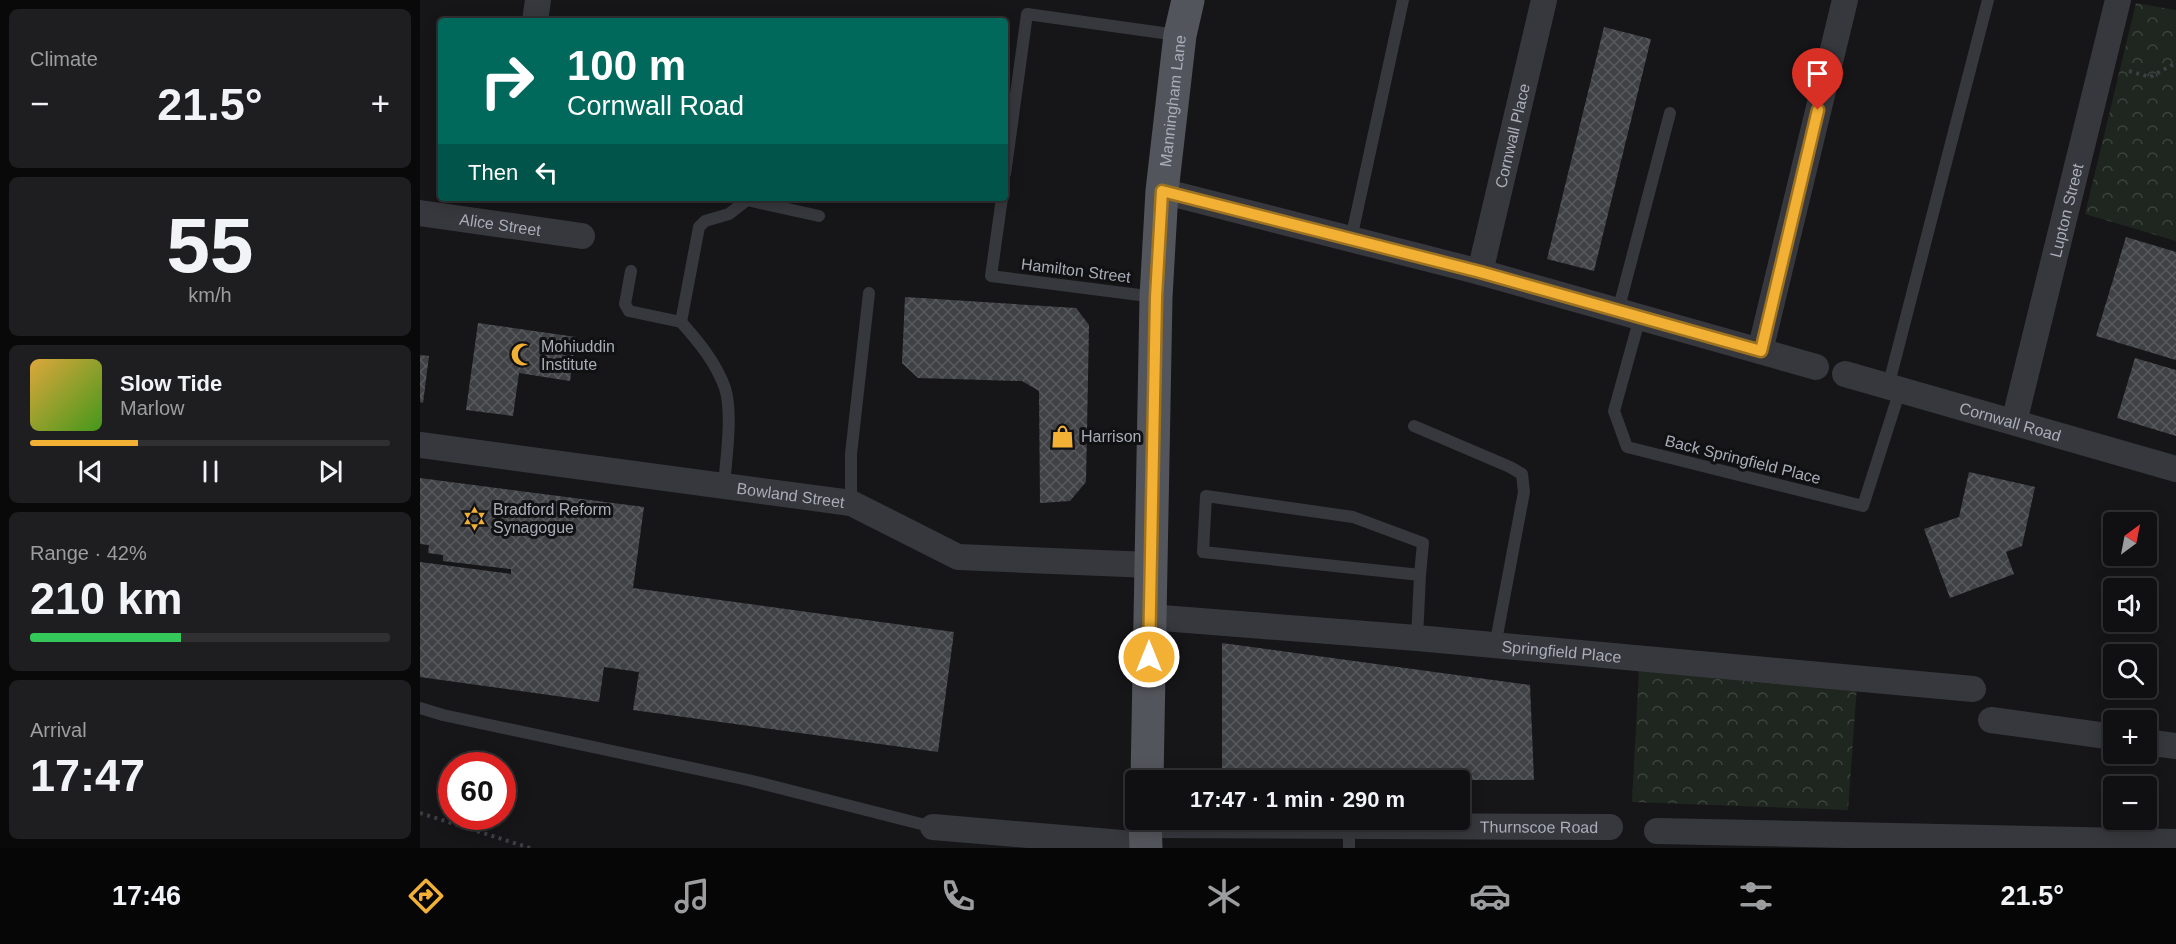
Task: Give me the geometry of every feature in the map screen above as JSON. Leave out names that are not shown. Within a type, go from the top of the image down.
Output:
[{"type":"main road","name":"Manningham Lane","points":[[1147,770],[1156,297],[1162,191],[1180,35],[1188,0]]},
{"type":"street","points":[[535,18],[537,0]]},
{"type":"street","name":"Cornwall Place","points":[[1480,272],[1544,0]]},
{"type":"street","points":[[1761,351],[1845,0]]},
{"type":"street","name":"Lupton Street","points":[[2014,422],[2118,0]]},
{"type":"street","points":[[1162,191],[1480,272],[1815,367]]},
{"type":"street","name":"Alice Street","points":[[420,213],[582,236]]},
{"type":"street","name":"Cornwall Road","points":[[1845,374],[2176,469]]},
{"type":"street","name":"Bowland Street","points":[[420,445],[851,503],[958,557],[1150,565]]},
{"type":"street","name":"Springfield Place","points":[[1149,617],[1417,638],[1973,689]]},
{"type":"street","points":[[1991,720],[2103,735]]},
{"type":"street","points":[[2157,743],[2176,746]]},
{"type":"street","name":"Thurnscoe Road","points":[[933,827],[1146,834],[1349,837],[1610,827]]},
{"type":"street","points":[[1657,831],[2176,842]]},
{"type":"lane","points":[[1351,239],[1403,0]]},
{"type":"lane","points":[[1894,388],[1988,0]]},
{"type":"lane","points":[[1008,152],[1027,14],[1180,35]]},
{"type":"lane","points":[[1629,314],[1670,113]]},
{"type":"lane","points":[[681,322],[701,223],[729,214],[746,201]]},
{"type":"lane","points":[[752,201],[819,216]]},
{"type":"lane","name":"Hamilton Street","points":[[1002,201],[991,276],[1156,297]]},
{"type":"lane","points":[[631,271],[625,304],[629,311],[681,322],[707,352],[725,389],[729,429],[724,486]]},
{"type":"lane","points":[[851,503],[851,454],[869,293]]},
{"type":"lane","name":"Back Springfield Place","points":[[1629,314],[1614,411],[1627,447],[1863,506],[1894,388]]},
{"type":"lane","points":[[1414,426],[1522,474],[1524,492],[1495,646]]},
{"type":"lane","points":[[1417,638],[1424,543],[1353,517],[1206,496],[1203,552],[1420,575]]},
{"type":"lane","points":[[420,708],[443,715],[748,780],[933,827]]},
{"type":"path","points":[[2102,63],[2150,77],[2176,63]]},
{"type":"path","points":[[420,813],[530,848]]},
{"type":"green space","points":[[2136,3],[2176,10],[2176,241],[2085,214]]},
{"type":"green space","points":[[1639,670],[1857,685],[1848,810],[1632,802]]},
{"type":"building","points":[[1604,27],[1651,39],[1594,271],[1547,259]]},
{"type":"building","points":[[2126,237],[2176,252],[2176,360],[2096,336]]},
{"type":"building","name":"Harrison","points":[[905,297],[1076,308],[1089,325],[1086,482],[1070,501],[1040,503],[1039,391],[1022,381],[918,378],[902,363]]},
{"type":"building","name":"Mohiuddin Institute","points":[[478,323],[576,337],[570,381],[519,373],[513,416],[466,410]]},
{"type":"building","points":[[420,355],[429,356],[423,403],[420,402]]},
{"type":"building","points":[[2135,358],[2176,370],[2176,436],[2117,418]]},
{"type":"building","points":[[1969,472],[2035,487],[2022,546],[2006,552],[2014,574],[1950,598],[1924,529],[1959,517]]},
{"type":"building","points":[[420,478],[644,507],[633,588],[954,632],[938,752],[633,710],[639,672],[604,667],[599,702],[420,677],[420,562],[511,574],[511,569],[443,561],[443,555],[428,553],[429,545],[420,544]]},
{"type":"building","points":[[1222,643],[1530,685],[1534,780],[1470,780],[1470,770],[1222,770]]},
{"type":"place","name":"Mohiuddin Institute","points":[[523,355]]},
{"type":"place","name":"Harrison","points":[[1063,436]]},
{"type":"place","name":"Bradford Reform Synagogue","points":[[475,518]]},
{"type":"route","points":[[1149,657],[1156,297],[1162,191],[1480,272],[1761,351],[1818,110]]}]
